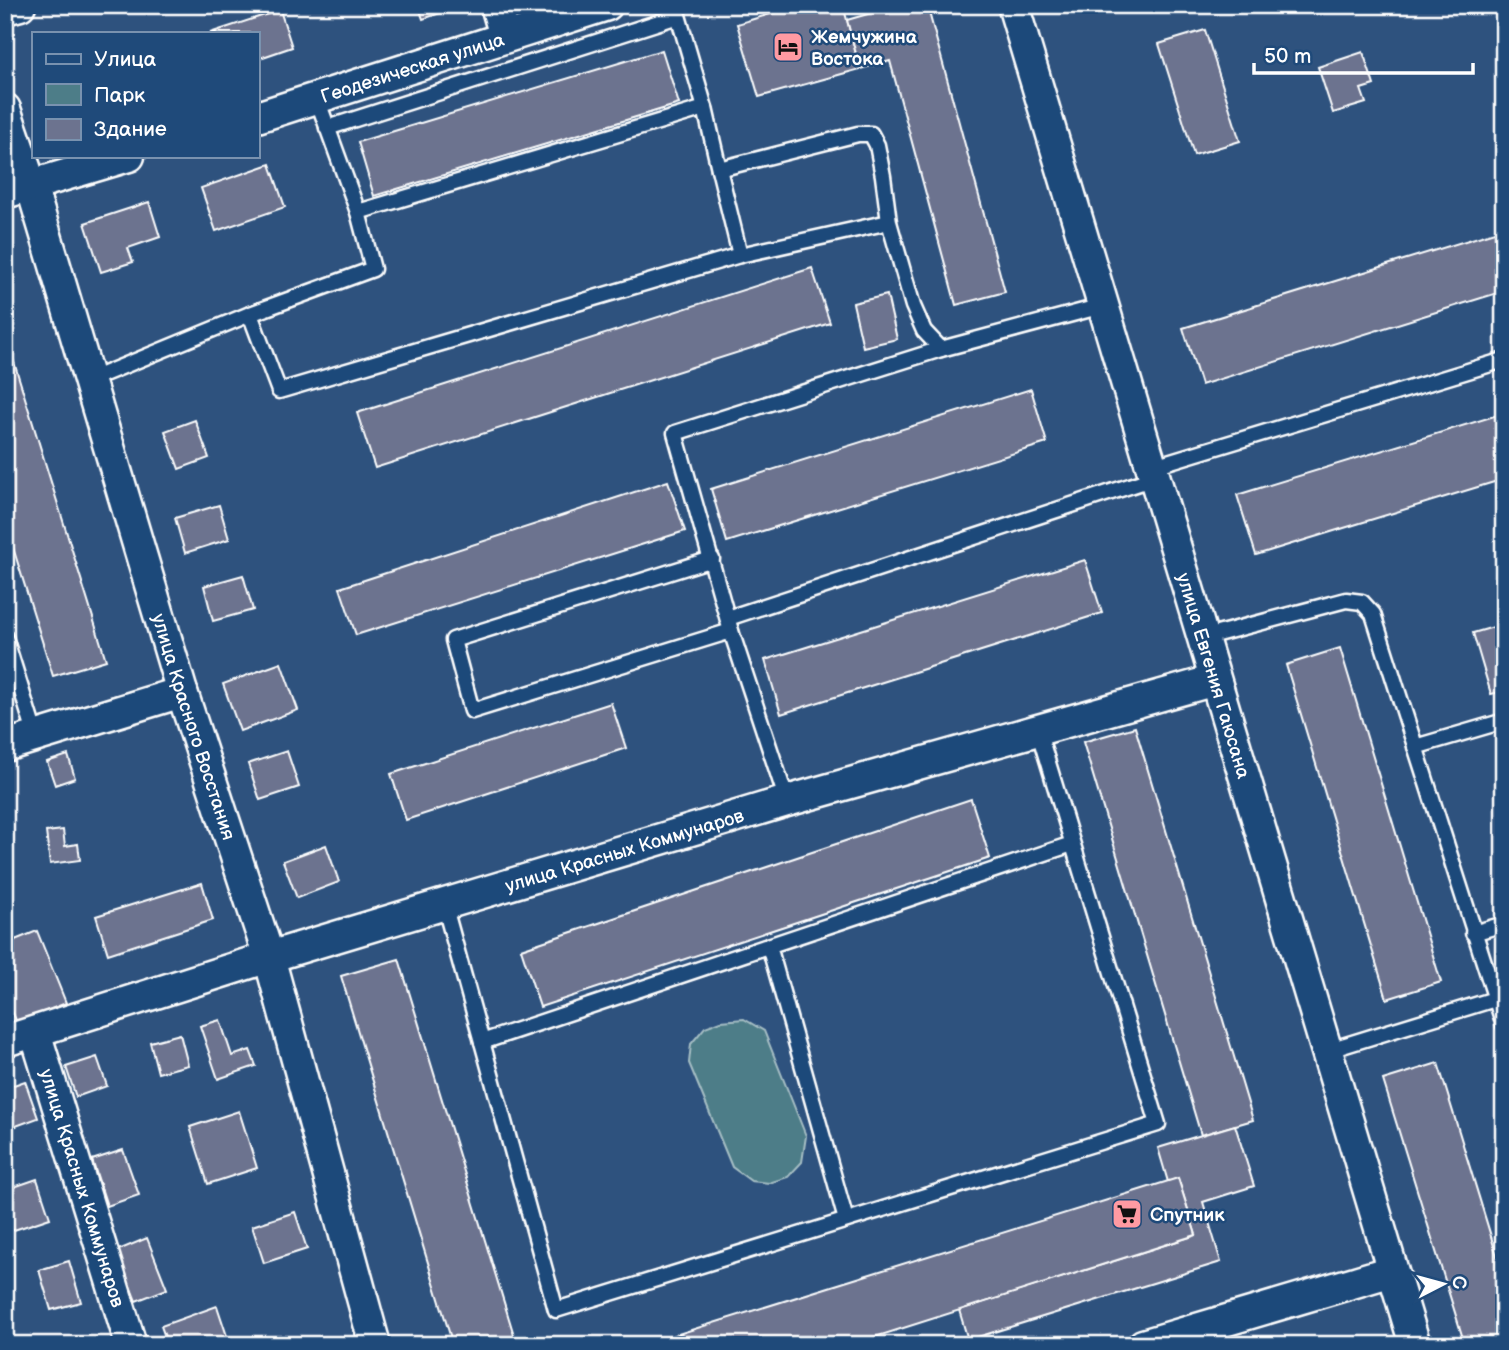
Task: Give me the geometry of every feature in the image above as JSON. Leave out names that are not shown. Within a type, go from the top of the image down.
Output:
[{"type":"street","points":[[5,9],[20,5]]},
{"type":"street","points":[[496,5],[505,36]]},
{"type":"street","name":"Геодезическая улица","points":[[259,116],[607,5]]},
{"type":"street","name":"улица Евгения Гаюсана","points":[[1013,5],[1415,1345]]},
{"type":"street","name":"улица Красного Восстания","points":[[5,109],[18,189],[88,381],[182,692],[269,957],[375,1345]]},
{"type":"street","points":[[18,189],[122,158]]},
{"type":"street","name":"улица Красных Коммунаров","points":[[5,1041],[269,957],[787,801],[1215,680]]},
{"type":"street","points":[[5,746],[182,692]]},
{"type":"street","name":"улица Красных Коммунаров","points":[[35,1032],[131,1345]]},
{"type":"street","points":[[1143,1345],[1392,1271]]},
{"type":"lane","points":[[327,128],[676,10],[705,108],[740,256]]},
{"type":"lane","points":[[88,381],[250,314],[373,269],[358,212],[317,99]]},
{"type":"lane","points":[[358,212],[705,108]]},
{"type":"lane","points":[[719,169],[858,134],[870,134],[877,145],[888,222],[913,306],[924,331],[942,349]]},
{"type":"lane","points":[[250,314],[279,391],[740,256],[888,222]]},
{"type":"lane","points":[[787,801],[730,624],[675,433],[942,349],[1102,306]]},
{"type":"lane","points":[[712,559],[453,640],[472,711],[730,624],[1152,472],[1504,360]]},
{"type":"lane","points":[[1202,638],[1346,600],[1362,602],[1373,614],[1504,1025]]},
{"type":"lane","points":[[5,637],[36,737]]},
{"type":"lane","points":[[1415,747],[1504,720]]},
{"type":"lane","points":[[444,904],[556,1310],[1158,1124],[1038,730]]},
{"type":"lane","points":[[482,1042],[1072,844]]},
{"type":"lane","points":[[1474,933],[1504,924]]},
{"type":"lane","points":[[769,946],[846,1220]]},
{"type":"lane","points":[[1326,1051],[1495,999]]},
{"type":"green space","points":[[744,1019],[764,1031],[806,1136],[802,1162],[788,1177],[769,1183],[751,1181],[732,1167],[689,1063],[691,1044],[705,1027],[721,1021]]},
{"type":"building","points":[[418,5],[463,5],[423,19]]},
{"type":"building","points":[[800,5],[843,5],[860,69],[759,97],[737,24]]},
{"type":"building","points":[[899,5],[927,5],[1005,292],[956,305],[890,61],[860,69],[847,20]]},
{"type":"building","points":[[280,10],[292,47],[259,58],[259,32],[213,32]]},
{"type":"building","points":[[1205,30],[1240,141],[1194,155],[1159,44]]},
{"type":"building","points":[[662,50],[679,104],[374,196],[358,142]]},
{"type":"building","points":[[1363,52],[1374,85],[1361,89],[1366,103],[1333,113],[1318,67]]},
{"type":"building","points":[[270,164],[285,207],[216,231],[201,188]]},
{"type":"building","points":[[149,202],[160,237],[128,248],[133,262],[101,272],[85,223]]},
{"type":"building","points":[[1504,229],[1504,291],[1201,385],[1183,328]]},
{"type":"building","points":[[812,268],[830,323],[375,468],[357,413]]},
{"type":"building","points":[[887,295],[897,339],[863,347],[853,303]]},
{"type":"building","points":[[5,333],[106,660],[53,676],[5,522]]},
{"type":"building","points":[[1031,389],[1047,443],[727,542],[711,489]]},
{"type":"building","points":[[1504,413],[1504,479],[1256,555],[1237,495]]},
{"type":"building","points":[[195,420],[209,458],[179,469],[165,431]]},
{"type":"building","points":[[668,481],[685,531],[356,635],[340,588]]},
{"type":"building","points":[[219,505],[229,539],[185,553],[175,518]]},
{"type":"building","points":[[1085,560],[1102,613],[781,714],[765,660]]},
{"type":"building","points":[[243,575],[253,610],[213,621],[204,586]]},
{"type":"building","points":[[1504,624],[1504,691],[1491,694],[1473,633]]},
{"type":"building","points":[[1340,648],[1441,982],[1387,999],[1286,665]]},
{"type":"building","points":[[281,663],[298,710],[240,731],[223,684]]},
{"type":"building","points":[[611,703],[626,748],[406,820],[391,774]]},
{"type":"building","points":[[1135,727],[1253,1120],[1201,1135],[1083,742]]},
{"type":"building","points":[[287,751],[299,787],[260,800],[248,764]]},
{"type":"building","points":[[68,755],[75,778],[55,785],[47,762]]},
{"type":"building","points":[[971,799],[990,858],[540,1007],[521,949]]},
{"type":"building","points":[[63,830],[65,846],[78,844],[80,860],[50,864],[46,832]]},
{"type":"building","points":[[326,845],[339,882],[297,898],[283,861]]},
{"type":"building","points":[[202,883],[213,920],[108,954],[96,916]]},
{"type":"building","points":[[37,931],[66,1003],[17,1023],[5,994],[5,944]]},
{"type":"building","points":[[399,959],[517,1345],[453,1345],[341,976]]},
{"type":"building","points":[[220,1020],[232,1056],[250,1050],[256,1066],[218,1079],[200,1026]]},
{"type":"building","points":[[180,1034],[188,1065],[158,1073],[150,1042]]},
{"type":"building","points":[[97,1057],[107,1086],[76,1097],[66,1067]]},
{"type":"building","points":[[1438,1063],[1504,1279],[1504,1345],[1465,1345],[1383,1080]]},
{"type":"building","points":[[25,1081],[38,1118],[5,1130],[5,1088]]},
{"type":"building","points":[[239,1111],[257,1168],[208,1184],[190,1127]]},
{"type":"building","points":[[1235,1125],[1254,1186],[1203,1202],[1221,1262],[968,1340],[959,1310],[1196,1235],[1178,1178],[1168,1182],[1158,1148]]},
{"type":"building","points":[[123,1150],[139,1195],[107,1206],[92,1160]]},
{"type":"building","points":[[1178,1178],[1196,1235],[850,1345],[643,1345]]},
{"type":"building","points":[[37,1179],[50,1218],[8,1232],[5,1224],[5,1190]]},
{"type":"building","points":[[295,1212],[307,1249],[264,1263],[252,1226]]},
{"type":"building","points":[[147,1238],[167,1289],[136,1301],[116,1251]]},
{"type":"building","points":[[69,1261],[81,1302],[51,1310],[39,1270]]},
{"type":"building","points":[[217,1306],[230,1345],[168,1345],[161,1326]]},
{"type":"place","name":"Жемчужина Востока","points":[[788,47]]},
{"type":"place","name":"Спутник","points":[[1127,1214]]}]
